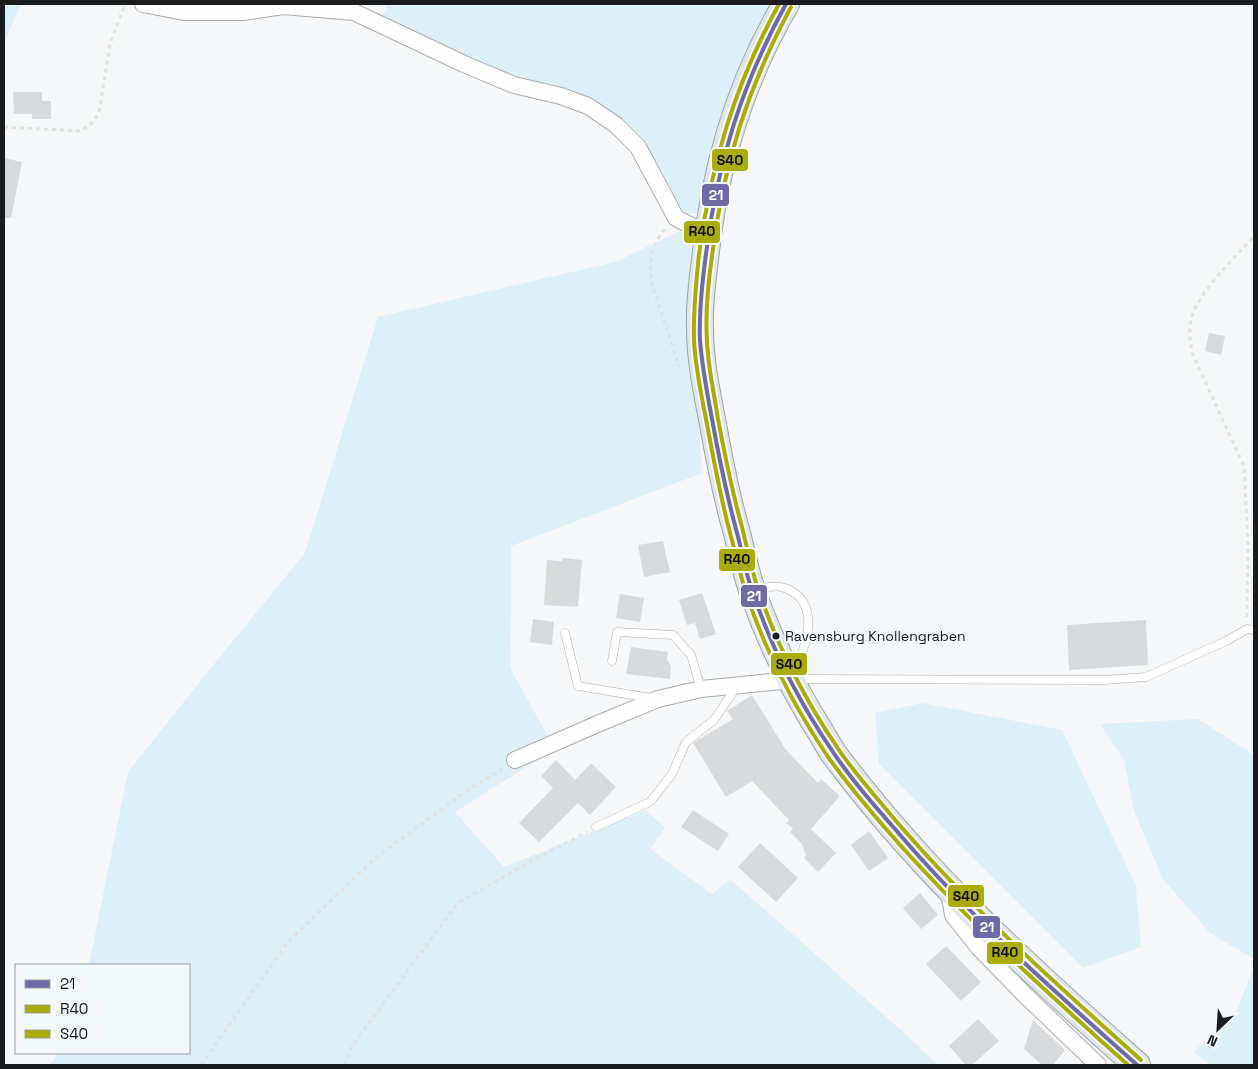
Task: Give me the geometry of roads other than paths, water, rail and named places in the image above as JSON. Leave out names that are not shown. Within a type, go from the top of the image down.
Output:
[{"type":"main road","points":[[786,4],[776,20],[744,89],[724,149],[707,234],[701,293],[700,328],[705,382],[724,486],[752,591],[791,681],[838,761],[949,891],[1044,982],[1137,1065]]},
{"type":"street","points":[[143,4],[184,12],[243,12],[283,6],[354,12],[464,64],[514,85],[562,96],[588,106],[616,125],[638,148],[676,218],[707,234]]},
{"type":"street","points":[[515,760],[658,699],[701,689],[791,681]]},
{"type":"street","points":[[949,891],[953,915],[979,948],[1027,998],[1098,1065]]},
{"type":"lane","points":[[752,591],[772,586],[789,589],[801,597],[808,612],[807,634],[801,657],[791,681],[1094,680],[1146,677],[1251,630]]},
{"type":"lane","points":[[612,661],[616,632],[673,635],[691,655],[701,689]]},
{"type":"lane","points":[[565,633],[578,686],[658,699]]},
{"type":"lane","points":[[596,827],[650,802],[672,774],[686,742],[714,720],[737,686]]},
{"type":"place","name":"Ravensburg Knollengraben","points":[[776,636]]}]
